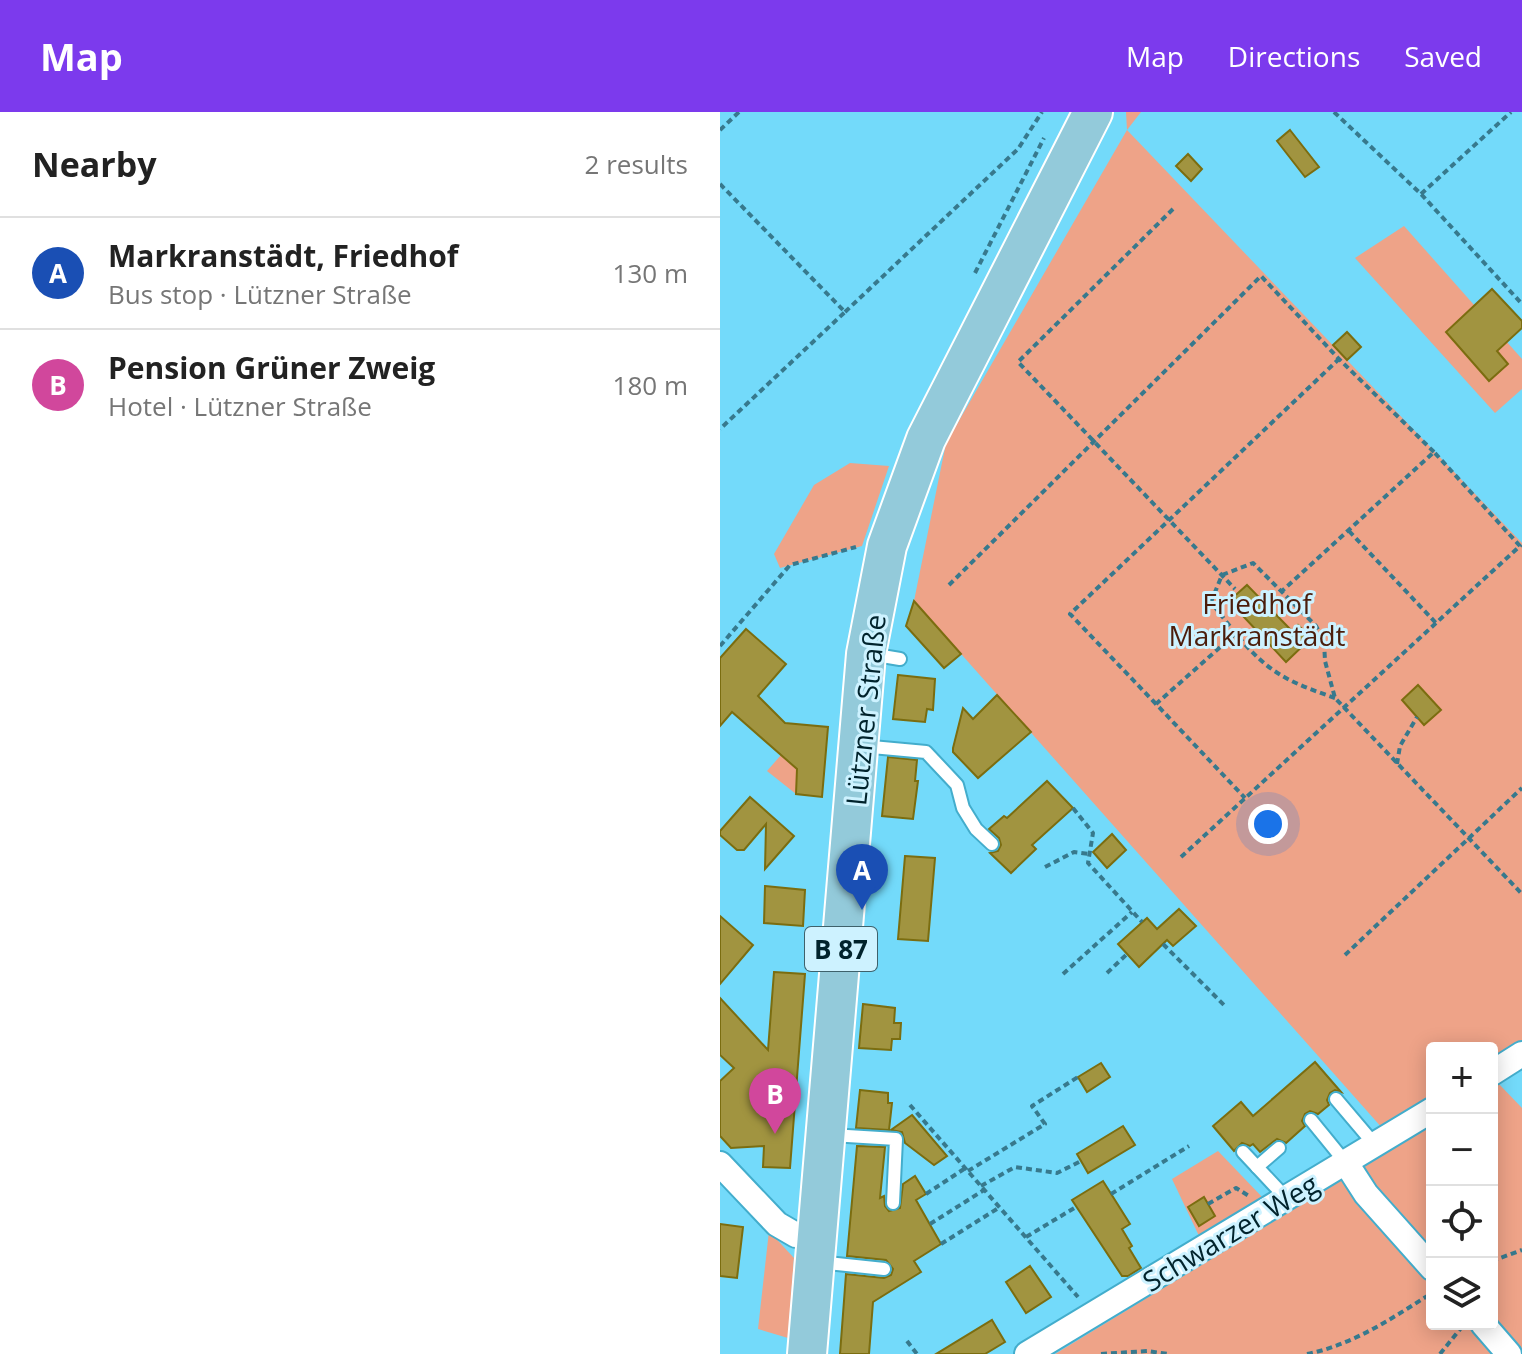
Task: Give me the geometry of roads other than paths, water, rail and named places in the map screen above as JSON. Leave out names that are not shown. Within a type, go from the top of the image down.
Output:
[{"type":"main road","name":"Lützner Straße","points":[[807,1354],[859,745],[883,656],[887,546],[926,439],[1093,112]]},
{"type":"street","points":[[1498,1069],[1522,1054]]},
{"type":"street","name":"Schwarzer Weg","points":[[1027,1354],[1426,1114]]},
{"type":"street","points":[[1346,1163],[1366,1194],[1426,1261]]},
{"type":"street","points":[[720,1164],[777,1224],[816,1249]]},
{"type":"street","points":[[1488,1330],[1509,1354]]},
{"type":"lane","points":[[859,745],[926,752],[957,785],[963,808],[976,829],[992,844]]},
{"type":"lane","points":[[1336,1099],[1375,1145]]},
{"type":"lane","points":[[1311,1120],[1346,1163]]},
{"type":"lane","points":[[824,1134],[896,1139],[893,1203]]},
{"type":"lane","points":[[1257,1167],[1279,1148]]},
{"type":"lane","points":[[1243,1152],[1287,1199]]},
{"type":"lane","points":[[816,1249],[884,1269]]},
{"type":"place","name":"Markranstädt, Friedhof","points":[[862,910]]},
{"type":"place","name":"Pension Grüner Zweig","points":[[775,1134]]},
{"type":"park label","name":"Friedhof Markranstädt","points":[[1257,619]]}]
